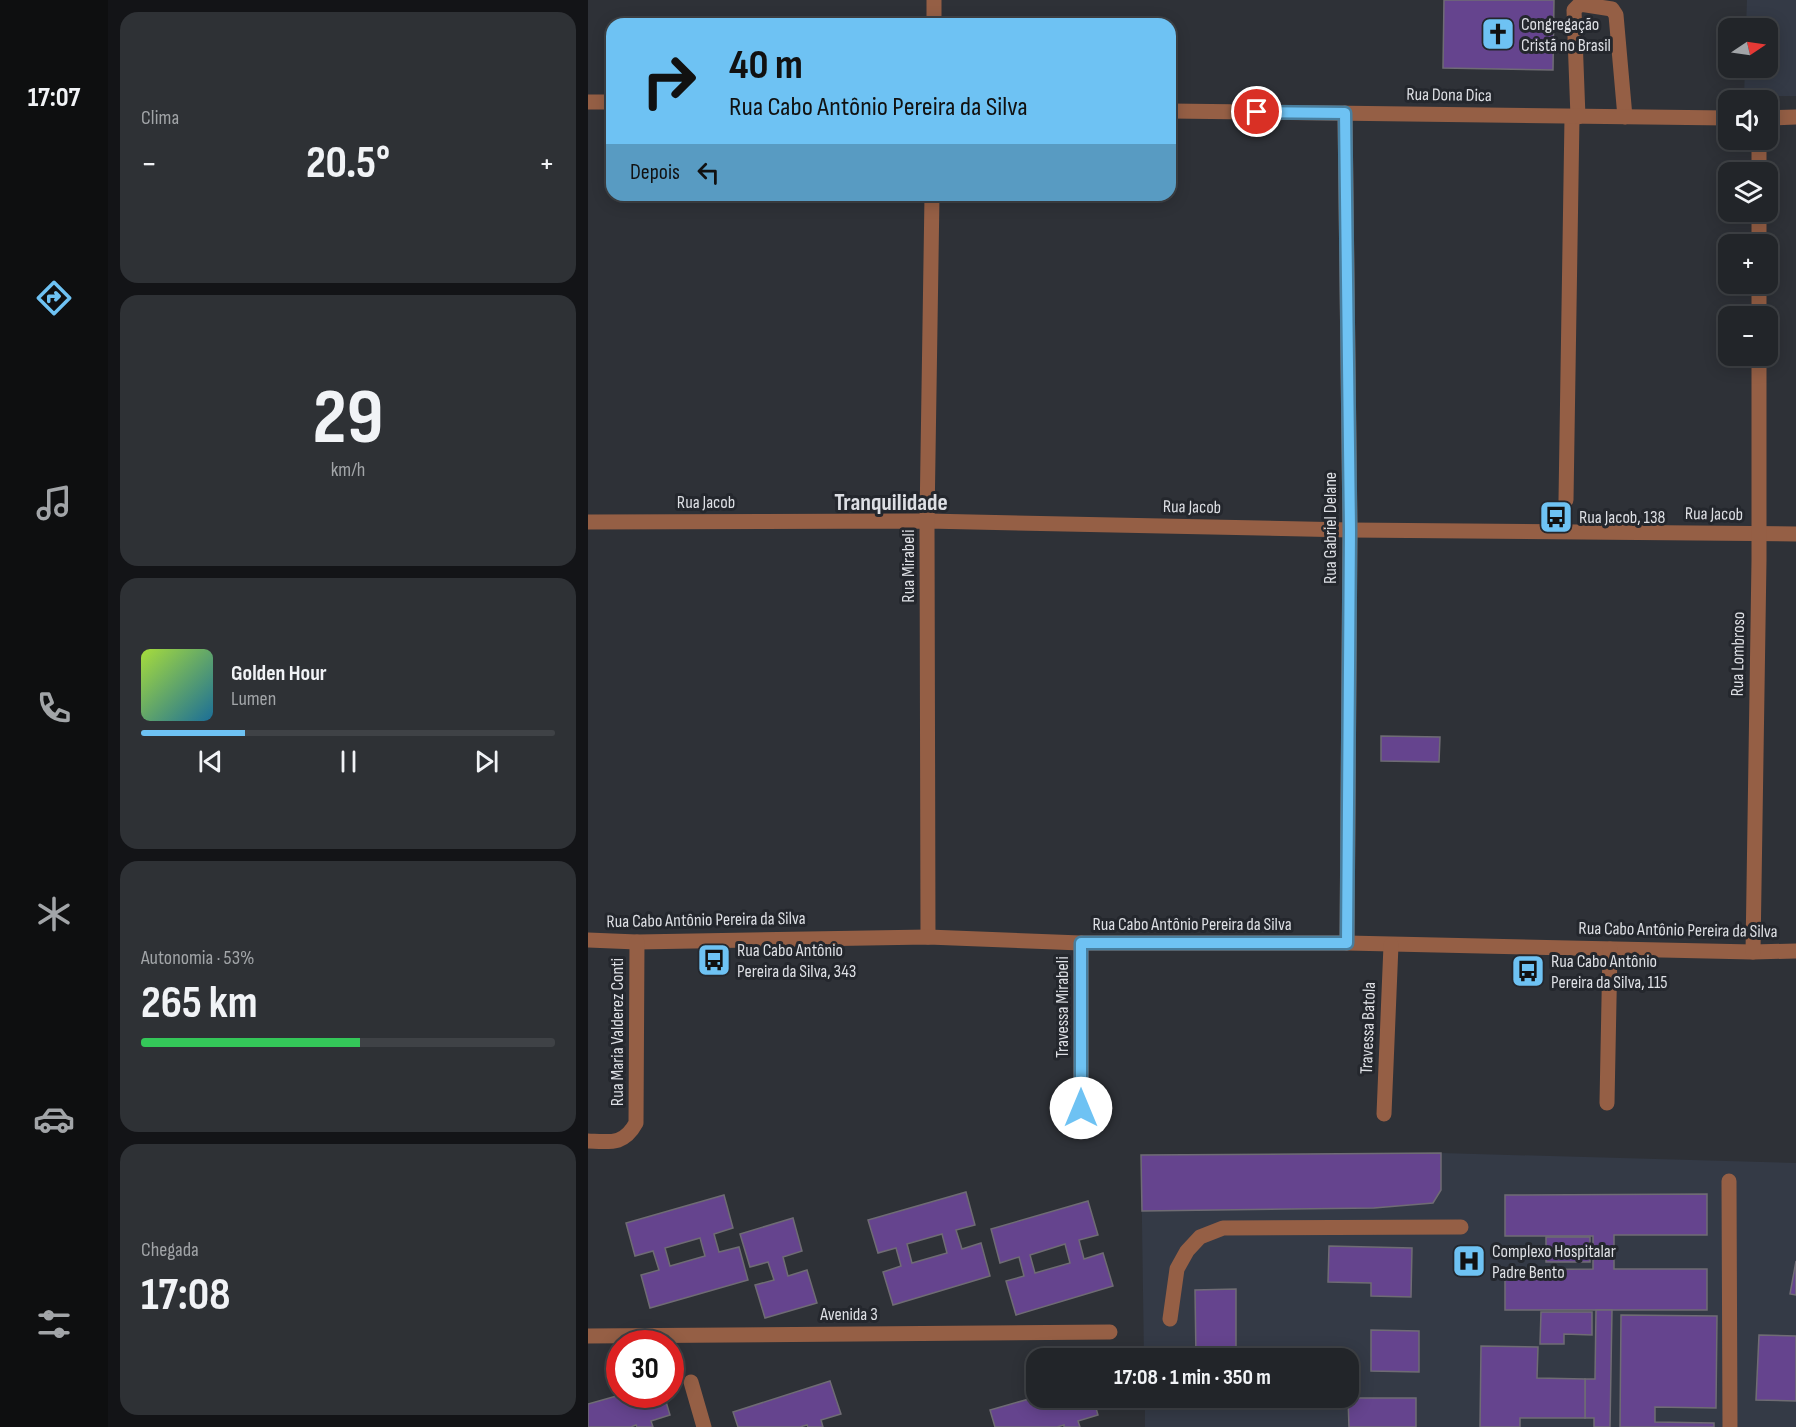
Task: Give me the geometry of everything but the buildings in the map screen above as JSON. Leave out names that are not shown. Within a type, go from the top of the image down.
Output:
[{"type":"street","points":[[934,0],[934,18]]},
{"type":"street","points":[[1566,500],[1575,117],[1574,10],[1580,4],[1612,9],[1616,15],[1625,117]]},
{"type":"street","points":[[588,102],[606,102]]},
{"type":"street","name":"Rua Dona Dica","points":[[1176,111],[1718,118]]},
{"type":"street","name":"Rua Gabriel Delane","points":[[1345,113],[1350,530],[1347,943]]},
{"type":"street","points":[[1778,118],[1796,117]]},
{"type":"street","name":"Rua Mirabeli","points":[[928,937],[927,521],[932,201]]},
{"type":"street","name":"Rua Lombroso","points":[[1753,952],[1759,366]]},
{"type":"street","name":"Rua Jacob","points":[[588,522],[927,521],[1350,530],[1796,534]]},
{"type":"street","name":"Rua Cabo Antônio Pereira da Silva","points":[[588,940],[637,942],[928,937],[1081,943],[1347,943],[1796,951]]},
{"type":"street","name":"Rua Maria Valderez Conti","points":[[588,1141],[614,1142],[624,1138],[632,1131],[636,1123],[637,942]]},
{"type":"street","name":"Travessa Mirabeli","points":[[1081,943],[1081,1108]]},
{"type":"street","name":"Travessa Batola","points":[[1384,1113],[1391,945]]},
{"type":"street","points":[[1607,1103],[1610,949]]},
{"type":"street","points":[[1729,1181],[1730,1427]]},
{"type":"street","points":[[1170,1319],[1177,1269],[1187,1251],[1200,1237],[1223,1227],[1461,1227]]},
{"type":"street","name":"Avenida 3","points":[[588,1336],[1110,1332]]},
{"type":"street","points":[[691,1382],[704,1427]]},
{"type":"shaded area","points":[[1747,0],[1796,0],[1796,96],[1778,96],[1778,90],[1744,90],[1745,78],[1778,78],[1778,18],[1746,18]]},
{"type":"shaded area","name":"Complexo Hospitalar Padre Bento","points":[[1441,1153],[1796,1163],[1796,1427],[1145,1427],[1145,1408],[1359,1408],[1359,1348],[1144,1348],[1141,1155]]},
{"type":"place","name":"Congregação Cristã no Brasil","points":[[1498,34]]},
{"type":"place","name":"Rua Jacob, 138","points":[[1556,517]]},
{"type":"place","name":"Rua Cabo Antônio Pereira da Silva, 343","points":[[714,960]]},
{"type":"place","name":"Rua Cabo Antônio Pereira da Silva, 115","points":[[1528,971]]},
{"type":"place","name":"Complexo Hospitalar Padre Bento","points":[[1469,1261]]},
{"type":"district","name":"Tranquilidade","points":[[891,502]]},
{"type":"route","points":[[1081,1108],[1081,943],[1347,943],[1350,530],[1345,113],[1257,112]]}]
